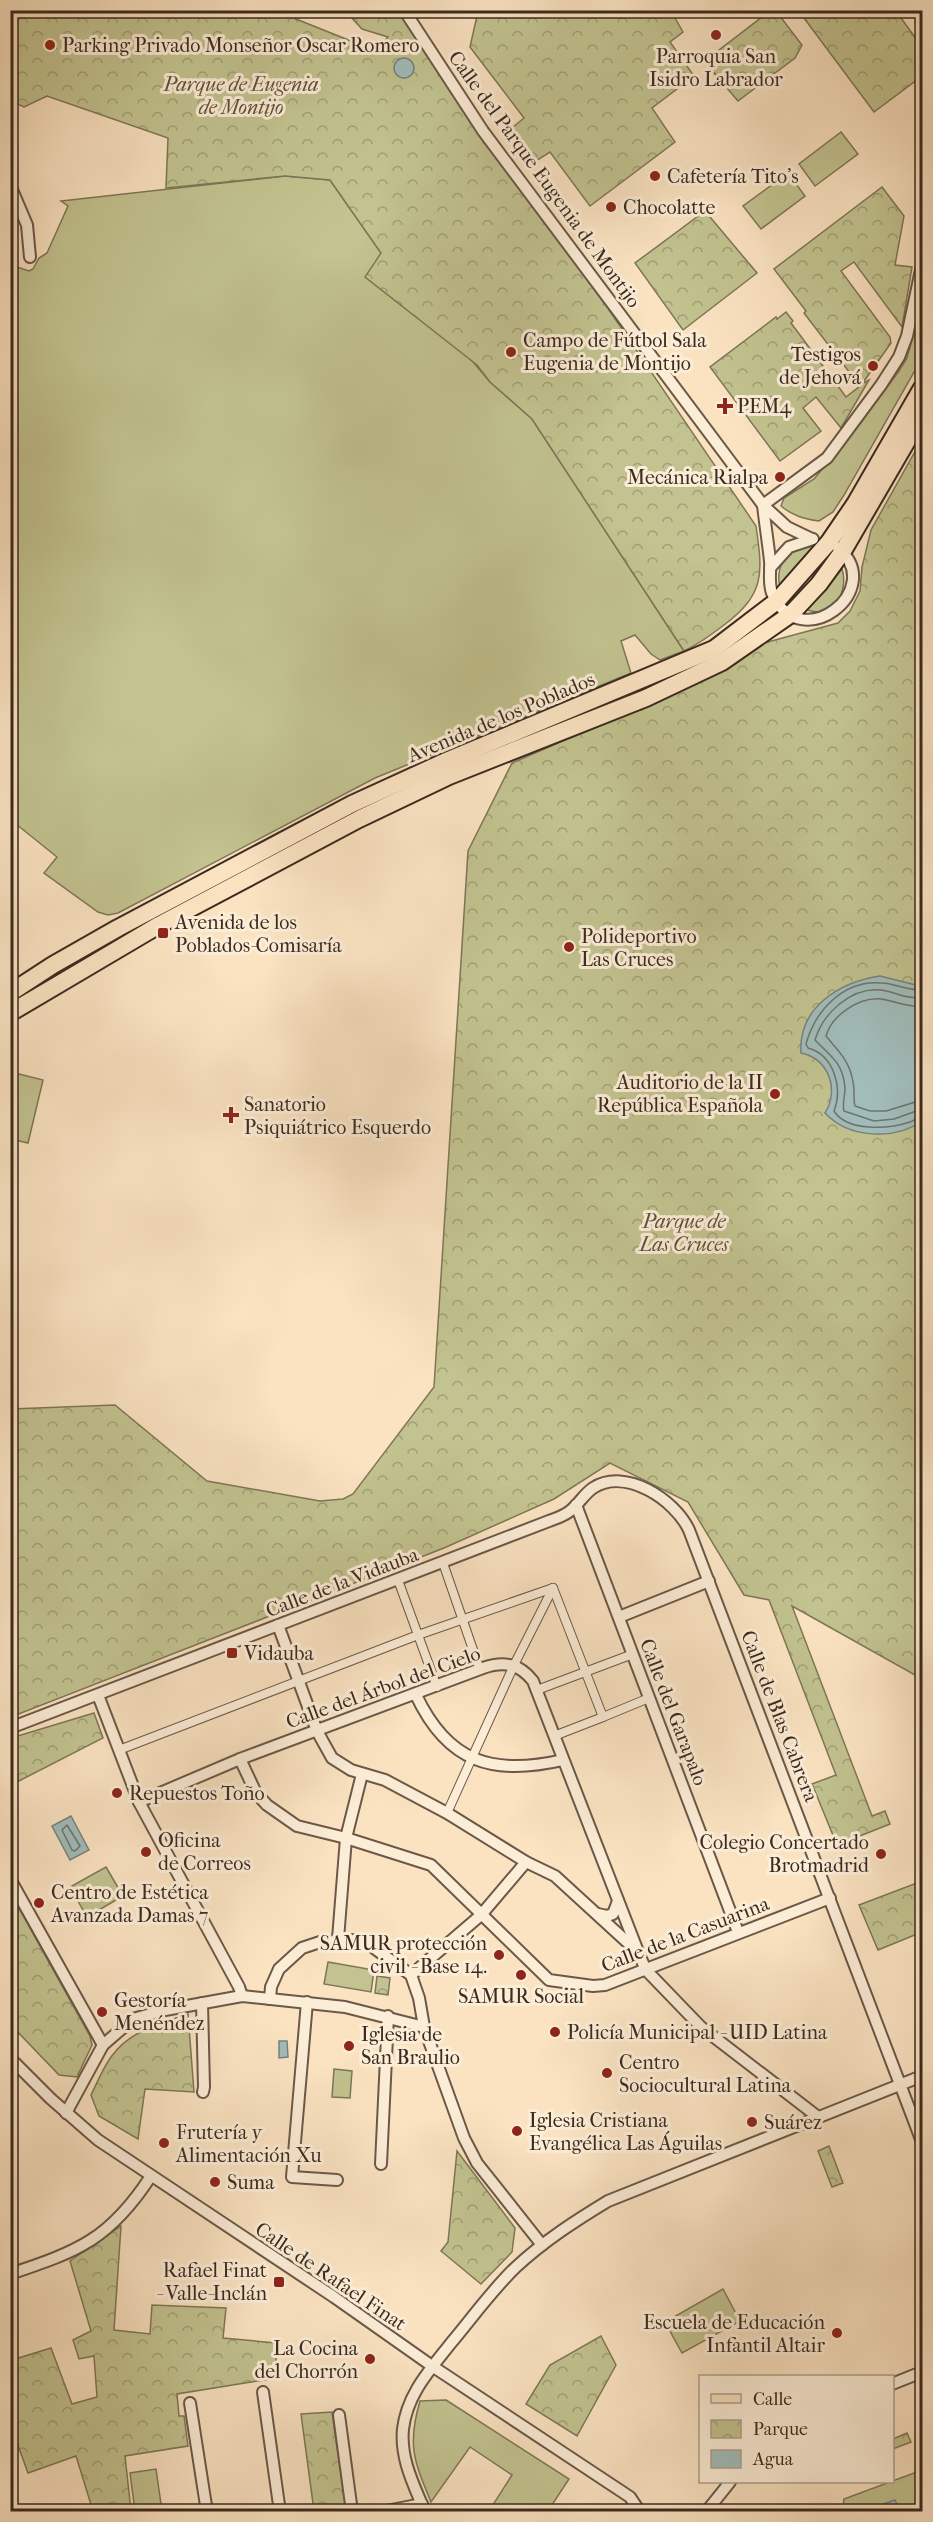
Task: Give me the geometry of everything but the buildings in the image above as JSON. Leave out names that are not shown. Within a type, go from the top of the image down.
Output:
[{"type":"main road","name":"Avenida de los Poblados","points":[[10,1013],[159,925],[359,819],[449,776],[694,676],[722,662],[791,614],[819,584],[855,504],[922,388]]},
{"type":"main road","name":"Avenida de los Poblados","points":[[10,993],[53,965],[118,928],[352,804],[444,762],[714,649],[777,601],[836,547],[922,416]]},
{"type":"street","name":"Calle del Parque Eugenia de Montijo","points":[[408,13],[483,131],[763,505],[788,527],[812,539],[836,547]]},
{"type":"street","points":[[10,185],[27,225],[30,256]]},
{"type":"street","points":[[836,547],[850,565],[852,582],[843,604],[827,616],[815,619],[791,614],[777,601],[770,586],[763,505],[826,458],[881,385],[899,357],[907,336],[922,265]]},
{"type":"street","points":[[770,568],[789,547],[812,539]]},
{"type":"street","name":"Calle de la Vidauba","points":[[10,1728],[562,1516],[594,1488],[616,1480],[640,1486],[675,1508]]},
{"type":"street","name":"Calle del Garapalo","points":[[576,1505],[738,1932]]},
{"type":"street","name":"Calle de Blas Cabrera","points":[[675,1508],[689,1530],[709,1581],[922,2142]]},
{"type":"street","points":[[443,1563],[480,1670]]},
{"type":"street","points":[[398,1580],[437,1687]]},
{"type":"street","points":[[618,1617],[709,1581]]},
{"type":"street","points":[[119,1750],[418,1635],[553,1588]]},
{"type":"street","points":[[447,1813],[474,1758],[514,1665],[553,1588]]},
{"type":"street","points":[[553,1588],[603,1717]]},
{"type":"street","points":[[278,1625],[317,1731],[332,1758],[340,1765],[385,1780],[447,1813],[526,1862],[555,1876],[638,1952]]},
{"type":"street","points":[[537,1690],[633,1654]]},
{"type":"street","name":"Calle del Árbol del Cielo","points":[[139,1802],[240,1759],[480,1670],[498,1664],[514,1665]]},
{"type":"street","points":[[514,1665],[527,1674],[537,1690],[646,1970],[701,2026],[818,2117]]},
{"type":"street","points":[[98,1695],[139,1802],[242,1996]]},
{"type":"street","points":[[416,1695],[425,1716],[440,1735],[487,1765],[508,1768],[536,1766],[563,1760]]},
{"type":"street","points":[[554,1736],[650,1698]]},
{"type":"street","name":"Calle de la Casuarina","points":[[240,1759],[256,1793],[279,1814],[297,1826],[346,1838],[431,1865],[549,1980],[599,1986],[830,1898]]},
{"type":"street","points":[[338,1939],[346,1838],[362,1774]]},
{"type":"street","points":[[411,1975],[481,1915],[526,1862]]},
{"type":"street","points":[[10,1879],[103,2045]]},
{"type":"street","points":[[598,1914],[607,1916],[613,1914],[618,1901]]},
{"type":"street","points":[[270,1999],[271,1987],[279,1969],[302,1948],[320,1942],[338,1939],[370,1945],[411,1975],[419,1998],[424,2027],[464,2138],[477,2163],[542,2245]]},
{"type":"street","points":[[66,2113],[103,2045],[133,2019],[242,1996],[345,2007],[388,2016],[424,2027]]},
{"type":"street","points":[[308,2002],[292,2177],[338,2180]]},
{"type":"street","points":[[202,2003],[204,2087],[202,2092]]},
{"type":"street","points":[[381,2164],[388,2016]]},
{"type":"street","name":"Calle de Rafael Finat","points":[[10,2058],[66,2113],[98,2140],[630,2497],[640,2511]]},
{"type":"street","points":[[381,2511],[423,2508],[403,2450],[403,2431],[410,2398],[432,2366],[497,2287],[542,2245],[574,2221],[608,2201],[922,2076]]},
{"type":"street","points":[[10,2274],[63,2257],[94,2240],[135,2201],[151,2176]]},
{"type":"street","points":[[894,2383],[922,2372]]},
{"type":"street","points":[[263,2392],[280,2511]]},
{"type":"street","points":[[190,2403],[207,2511]]},
{"type":"street","points":[[339,2415],[352,2511]]},
{"type":"street","points":[[705,2511],[728,2483]]},
{"type":"green space","points":[[805,10],[896,11],[922,47],[922,76],[874,112],[801,14]]},
{"type":"green space","name":"Parque de Eugenia de Montijo","points":[[11,11],[293,11],[291,17],[376,51],[388,37],[362,29],[351,17],[354,11],[408,11],[409,16],[756,526],[760,570],[754,593],[747,603],[719,629],[684,651],[532,419],[490,382],[477,365],[365,277],[381,253],[330,180],[285,176],[166,188],[168,138],[47,96],[24,107],[11,101]]},
{"type":"green space","points":[[478,11],[671,11],[683,32],[670,42],[694,76],[652,108],[675,142],[590,206],[550,152],[536,161],[512,128],[524,118],[470,47]]},
{"type":"green space","points":[[776,11],[802,45],[795,58],[738,101],[708,66],[710,57],[766,14]]},
{"type":"green space","points":[[841,132],[858,154],[815,186],[799,164]]},
{"type":"green space","points":[[788,173],[805,196],[761,229],[743,206]]},
{"type":"green space","points":[[285,176],[330,180],[381,253],[490,382],[532,419],[684,651],[660,660],[651,654],[635,635],[621,641],[631,673],[375,778],[118,913],[108,915],[98,912],[44,873],[57,857],[11,820],[11,265],[29,271],[33,269],[39,258],[47,253],[68,206],[61,201]]},
{"type":"green space","points":[[882,187],[904,216],[895,265],[912,267],[902,327],[854,262],[841,271],[890,337],[891,343],[862,384],[869,380],[841,428],[816,397],[803,408],[821,431],[780,461],[710,367],[776,317],[777,319],[786,312],[793,321],[791,323],[846,397],[860,386],[804,313],[806,311],[774,269]]},
{"type":"green space","points":[[705,211],[757,273],[683,330],[635,263]]},
{"type":"green space","points":[[922,304],[922,358],[833,512],[819,521],[799,516],[785,509],[781,506],[784,498],[814,479],[856,429],[899,371],[907,358]]},
{"type":"green space","name":"Parque de Las Cruces","points":[[922,439],[922,1679],[792,1606],[872,1816],[885,1811],[890,1824],[837,1845],[812,1784],[836,1775],[769,1600],[744,1595],[688,1502],[610,1463],[554,1499],[444,1548],[11,1717],[11,1409],[115,1405],[207,1481],[320,1501],[343,1499],[353,1494],[434,1387],[468,851],[512,763],[723,671],[764,643],[838,623],[850,611],[860,591],[862,567],[871,530]]},
{"type":"green space","points":[[801,546],[814,547],[780,587],[779,574],[783,562],[790,552]]},
{"type":"green space","points":[[842,569],[844,577],[841,594],[832,607],[817,612],[807,610]]},
{"type":"green space","points":[[15,1073],[43,1080],[28,1143],[11,1139],[11,1092]]},
{"type":"green space","points":[[94,1713],[103,1738],[11,1785],[11,1738]]},
{"type":"green space","points":[[106,1867],[123,1896],[87,1917],[70,1887]]},
{"type":"green space","points":[[922,1881],[922,1932],[878,1950],[859,1905]]},
{"type":"green space","points":[[11,1894],[90,2036],[92,2045],[77,2077],[59,2075],[11,2025]]},
{"type":"green space","points":[[328,1962],[374,1970],[371,1992],[324,1984]]},
{"type":"green space","points":[[377,1976],[390,1978],[388,1995],[375,1993]]},
{"type":"green space","points":[[188,2014],[194,2092],[145,2089],[138,2139],[99,2116],[91,2095],[105,2066],[118,2048],[145,2029]]},
{"type":"green space","points":[[334,2069],[352,2071],[350,2098],[332,2097]]},
{"type":"green space","points":[[829,2146],[843,2183],[832,2187],[818,2151]]},
{"type":"green space","points":[[457,2151],[515,2228],[512,2252],[481,2284],[441,2251],[448,2242]]},
{"type":"green space","points":[[121,2226],[114,2330],[150,2334],[152,2305],[226,2308],[223,2338],[276,2343],[276,2378],[177,2394],[179,2416],[184,2416],[188,2446],[125,2456],[131,2511],[93,2511],[76,2456],[28,2473],[11,2426],[11,2357],[12,2360],[51,2348],[72,2404],[97,2397],[94,2356],[79,2359],[73,2340],[91,2331],[70,2261]]},
{"type":"green space","points":[[723,2289],[740,2321],[682,2353],[665,2322]]},
{"type":"green space","points":[[601,2336],[616,2365],[577,2436],[526,2404],[550,2365]]},
{"type":"green space","points":[[446,2400],[569,2479],[548,2511],[489,2511],[512,2475],[470,2447],[431,2502],[414,2453],[416,2416],[420,2401]]},
{"type":"green space","points":[[332,2412],[346,2510],[314,2511],[301,2414]]},
{"type":"green space","points":[[907,2433],[911,2442],[894,2449],[894,2439]]},
{"type":"green space","points":[[156,2469],[162,2511],[135,2511],[130,2473]]},
{"type":"green space","points":[[922,2470],[922,2511],[848,2512],[843,2508],[844,2499],[887,2483],[894,2483],[894,2480]]},
{"type":"water","points":[[404,58],[411,61],[414,68],[411,75],[404,78],[397,75],[394,68],[397,61]]},
{"type":"water","points":[[880,976],[916,985],[921,983],[922,1121],[899,1131],[872,1134],[846,1128],[825,1113],[831,1094],[829,1076],[818,1061],[801,1053],[806,1022],[824,1000],[850,984]]},
{"type":"water","points":[[71,1816],[89,1850],[70,1860],[52,1826]]},
{"type":"water","points":[[279,2041],[287,2041],[288,2057],[279,2058]]},
{"type":"water","points":[[895,2500],[900,2511],[887,2511],[882,2507],[883,2504]]},
{"type":"place","name":"Parroquia San Isidro Labrador","points":[[716,35]]},
{"type":"place","name":"Parking Privado Monseñor Oscar Romero","points":[[50,45]]},
{"type":"place","name":"Cafetería Tito's","points":[[655,176]]},
{"type":"place","name":"Chocolatte","points":[[611,207]]},
{"type":"place","name":"Campo de Fútbol Sala Eugenia de Montijo","points":[[511,352]]},
{"type":"place","name":"Testigos de Jehová","points":[[873,366]]},
{"type":"place","name":"PEM4","points":[[725,406]]},
{"type":"place","name":"Mecánica Rialpa","points":[[780,477]]},
{"type":"place","name":"Avenida de los Poblados-Comisaría","points":[[163,933]]},
{"type":"place","name":"Polideportivo Las Cruces","points":[[569,947]]},
{"type":"place","name":"Auditorio de la II República Española","points":[[775,1094]]},
{"type":"place","name":"Sanatorio Psiquiátrico Esquerdo","points":[[231,1115]]},
{"type":"place","name":"Vidauba","points":[[232,1653]]},
{"type":"place","name":"Repuestos Toño","points":[[117,1793]]},
{"type":"place","name":"Oficina de Correos","points":[[146,1852]]},
{"type":"place","name":"Colegio Concertado Brotmadrid","points":[[881,1854]]},
{"type":"place","name":"Centro de Estética Avanzada Damas 7","points":[[39,1903]]},
{"type":"place","name":"SAMUR protección civil - Base 14.","points":[[499,1955]]},
{"type":"place","name":"SAMUR Social","points":[[521,1975]]},
{"type":"place","name":"Gestoría Menéndez","points":[[102,2012]]},
{"type":"place","name":"Policía Municipal - UID Latina","points":[[555,2032]]},
{"type":"place","name":"Iglesia de San Braulio","points":[[349,2046]]},
{"type":"place","name":"Centro Sociocultural Latina","points":[[607,2073]]},
{"type":"place","name":"Suárez","points":[[752,2122]]},
{"type":"place","name":"Iglesia Cristiana Evangélica Las Águilas","points":[[517,2131]]},
{"type":"place","name":"Frutería y Alimentación Xu","points":[[164,2143]]},
{"type":"place","name":"Suma","points":[[215,2182]]},
{"type":"place","name":"Rafael Finat - Valle-Inclán","points":[[279,2282]]},
{"type":"place","name":"Escuela de Educación Infantil Altair","points":[[837,2333]]},
{"type":"place","name":"La Cocina del Chorrón","points":[[370,2359]]}]
